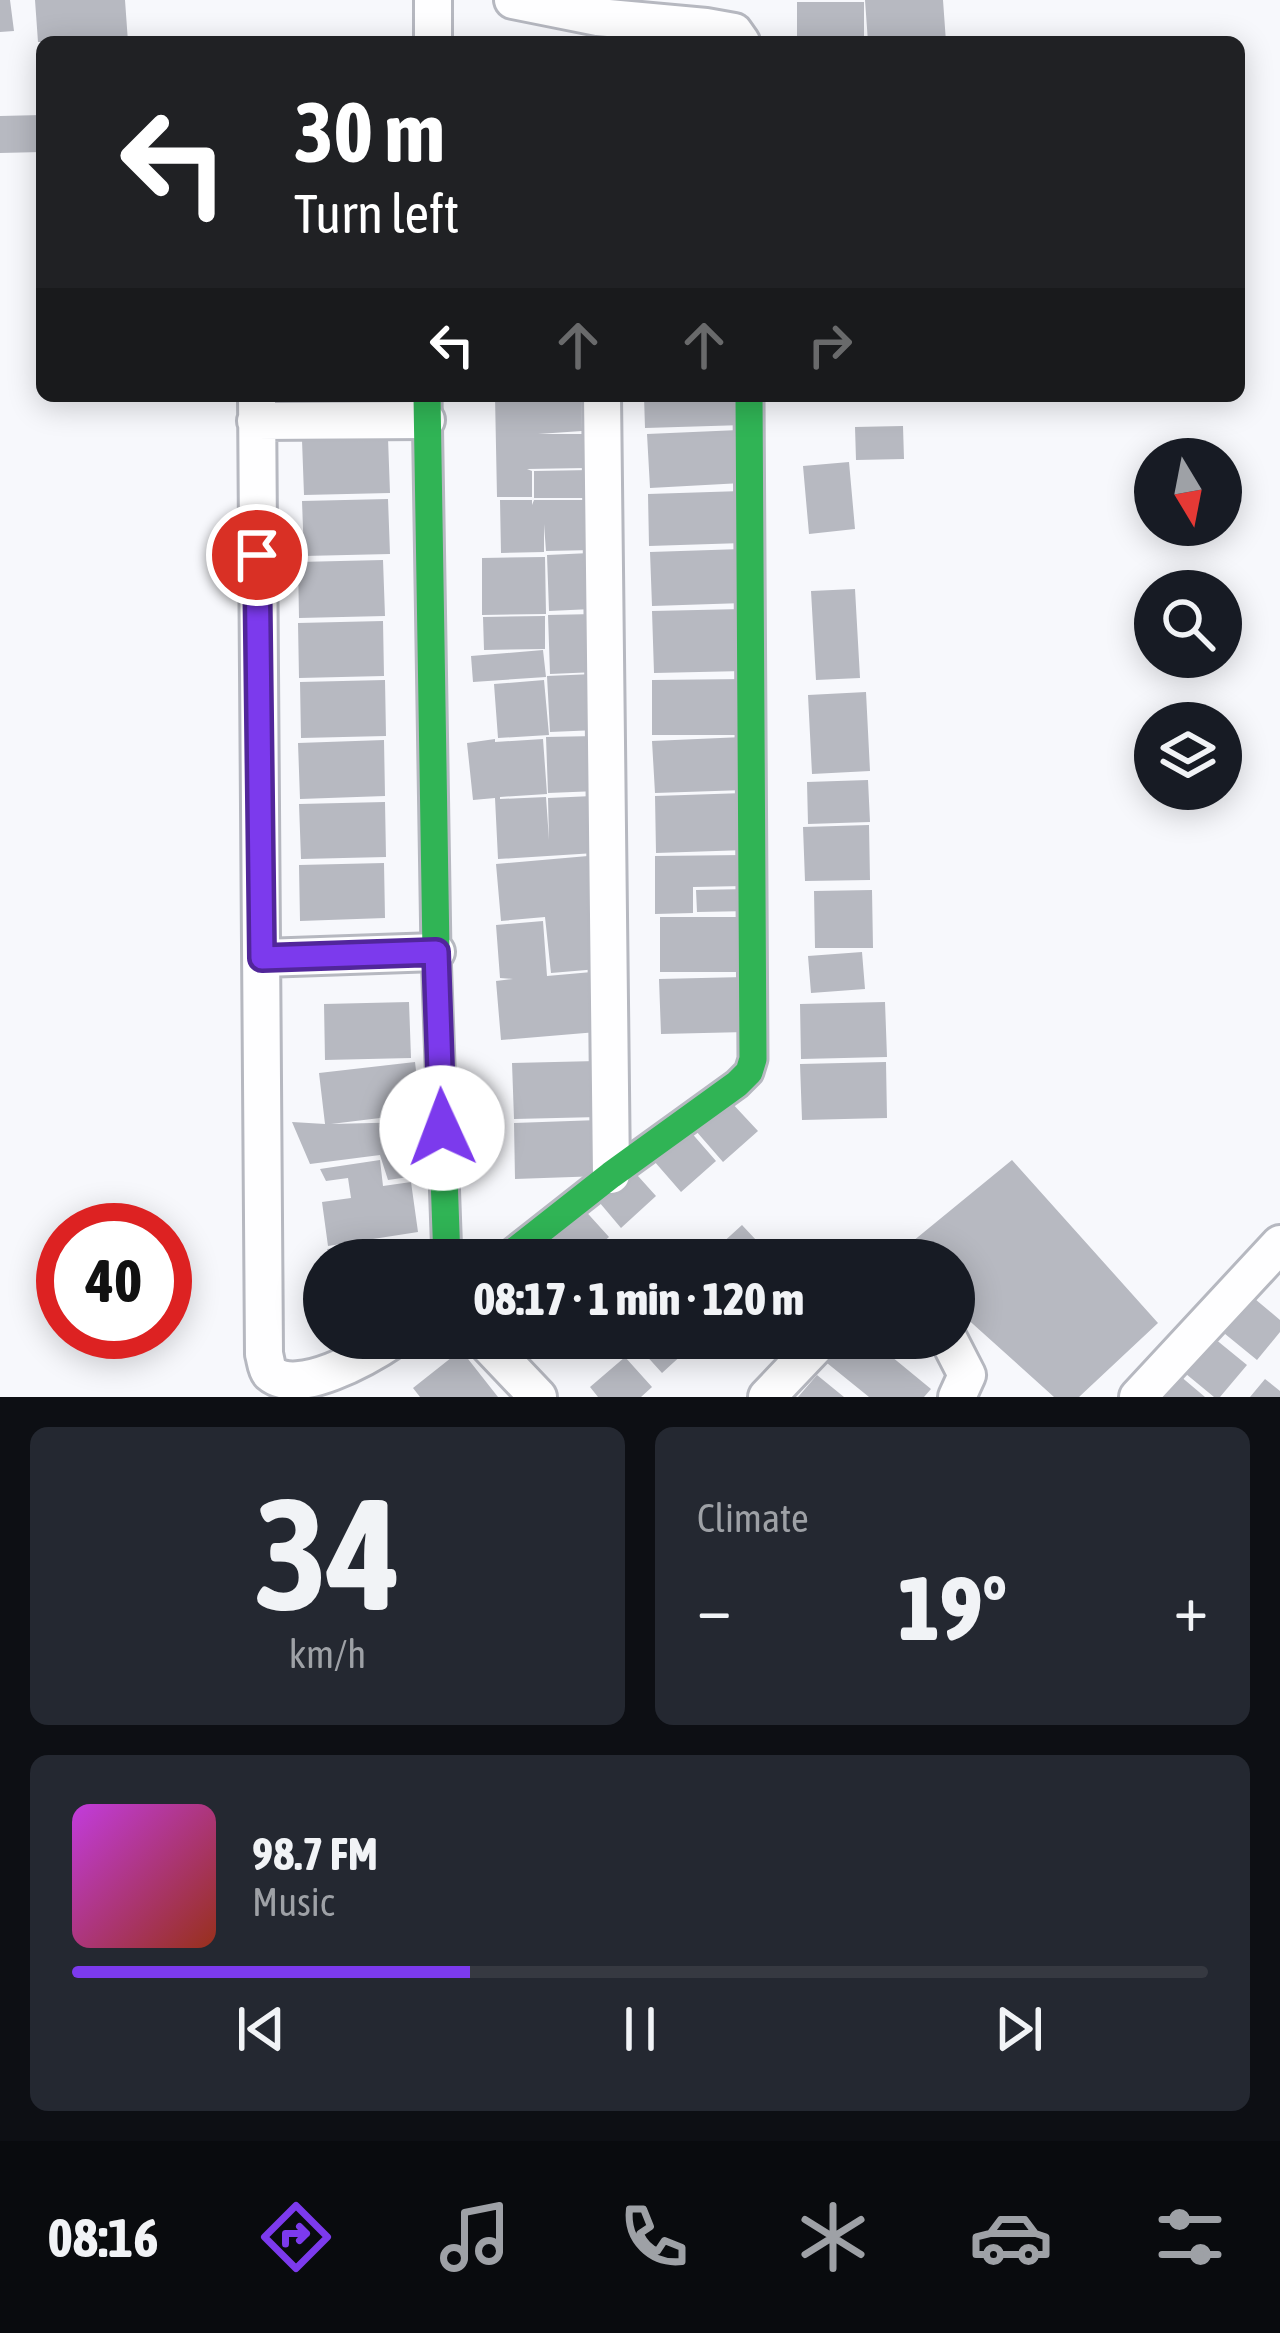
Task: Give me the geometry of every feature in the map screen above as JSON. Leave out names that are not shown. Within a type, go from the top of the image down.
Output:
[{"type":"street","points":[[433,36],[434,0]]},
{"type":"street","points":[[513,0],[598,29],[706,27],[737,36]]},
{"type":"street","points":[[602,402],[611,1175]]},
{"type":"street","points":[[530,1239],[737,1084],[749,1072],[753,1059],[749,402]]},
{"type":"street","points":[[363,1359],[318,1388],[292,1389],[271,1376],[264,1354],[256,408],[427,408],[436,952],[446,1239]]},
{"type":"street","points":[[262,958],[436,952]]},
{"type":"street","points":[[1138,1397],[1280,1244]]},
{"type":"street","points":[[502,1359],[538,1397]]},
{"type":"street","points":[[767,1397],[803,1359]]},
{"type":"street","points":[[957,1397],[967,1375],[959,1359]]},
{"type":"building","points":[[0,0],[10,0],[14,31],[0,32]]},
{"type":"building","points":[[35,0],[125,0],[128,36],[38,36]]},
{"type":"building","points":[[865,0],[943,0],[946,36],[868,36]]},
{"type":"building","points":[[797,2],[864,2],[864,36],[797,36]]},
{"type":"building","points":[[36,115],[36,152],[0,153],[0,116]]},
{"type":"building","points":[[495,402],[581,402],[582,431],[538,434],[585,434],[586,468],[527,469],[532,471],[532,497],[497,497]]},
{"type":"building","points":[[644,402],[743,402],[744,425],[645,428]]},
{"type":"building","points":[[903,426],[904,459],[856,460],[855,427]]},
{"type":"building","points":[[739,430],[742,483],[650,488],[647,434]]},
{"type":"building","points":[[388,438],[390,493],[304,495],[302,440]]},
{"type":"building","points":[[849,462],[855,529],[809,534],[803,466]]},
{"type":"building","points":[[591,470],[591,498],[534,498],[534,471]]},
{"type":"building","points":[[742,491],[743,543],[649,546],[648,494]]},
{"type":"building","points":[[388,499],[390,554],[304,556],[302,501]]},
{"type":"building","points":[[500,500],[532,500],[532,505],[534,500],[590,500],[593,550],[546,551],[544,524],[544,552],[501,553]]},
{"type":"building","points":[[742,549],[744,603],[652,606],[650,552]]},
{"type":"building","points":[[590,553],[592,609],[549,611],[547,555]]},
{"type":"building","points":[[545,557],[546,614],[482,615],[482,558]]},
{"type":"building","points":[[383,560],[385,616],[299,618],[298,562]]},
{"type":"building","points":[[855,589],[860,678],[816,680],[811,591]]},
{"type":"building","points":[[743,609],[744,671],[654,673],[652,611]]},
{"type":"building","points":[[595,614],[596,672],[550,674],[548,615]]},
{"type":"building","points":[[545,616],[545,649],[484,650],[483,617]]},
{"type":"building","points":[[383,621],[384,676],[299,678],[298,623]]},
{"type":"building","points":[[543,650],[546,677],[473,682],[471,656]]},
{"type":"building","points":[[594,674],[597,730],[550,732],[547,676]]},
{"type":"building","points":[[746,679],[746,735],[652,735],[652,680]]},
{"type":"building","points":[[385,680],[386,736],[301,738],[300,682]]},
{"type":"building","points":[[544,680],[549,735],[498,738],[494,684]]},
{"type":"building","points":[[866,692],[870,771],[812,774],[808,695]]},
{"type":"building","points":[[596,736],[598,791],[548,793],[546,737]]},
{"type":"building","points":[[743,737],[745,790],[655,793],[652,741]]},
{"type":"building","points":[[543,739],[547,794],[500,799],[546,797],[549,840],[548,798],[593,796],[595,853],[498,859],[495,798],[473,800],[467,743]]},
{"type":"building","points":[[384,740],[385,796],[300,799],[298,743]]},
{"type":"building","points":[[868,780],[870,822],[808,824],[807,782]]},
{"type":"building","points":[[744,793],[746,850],[656,853],[655,796]]},
{"type":"building","points":[[385,802],[386,857],[301,859],[299,804]]},
{"type":"building","points":[[869,825],[870,880],[805,881],[803,827]]},
{"type":"building","points":[[743,855],[744,886],[693,887],[693,913],[655,914],[655,856]]},
{"type":"building","points":[[588,856],[598,969],[551,973],[545,917],[501,921],[496,864]]},
{"type":"building","points":[[384,863],[385,918],[300,921],[299,865]]},
{"type":"building","points":[[749,889],[750,911],[697,912],[696,890]]},
{"type":"building","points":[[872,890],[873,948],[815,948],[814,891]]},
{"type":"building","points":[[660,917],[747,917],[748,972],[660,972]]},
{"type":"building","points":[[543,921],[547,976],[592,972],[597,1032],[501,1040],[496,981],[513,979],[500,978],[496,925]]},
{"type":"building","points":[[862,952],[865,989],[811,993],[808,956]]},
{"type":"building","points":[[744,977],[746,1032],[661,1034],[659,979]]},
{"type":"building","points":[[409,1002],[411,1058],[325,1060],[324,1004]]},
{"type":"building","points":[[885,1002],[887,1057],[801,1059],[800,1004]]},
{"type":"building","points":[[597,1061],[599,1117],[514,1119],[512,1063]]},
{"type":"building","points":[[415,1062],[421,1113],[331,1124],[413,1122],[416,1176],[388,1180],[380,1155],[310,1164],[292,1122],[325,1124],[319,1073]]},
{"type":"building","points":[[886,1062],[887,1118],[802,1120],[800,1064]]},
{"type":"building","points":[[730,1101],[758,1131],[723,1162],[696,1131]]},
{"type":"building","points":[[599,1120],[601,1176],[515,1179],[514,1123]]},
{"type":"building","points":[[689,1130],[716,1161],[681,1192],[654,1161]]},
{"type":"building","points":[[380,1160],[383,1186],[411,1182],[418,1232],[327,1239],[322,1202],[351,1198],[348,1178],[326,1181],[320,1169]]},
{"type":"building","points":[[1012,1160],[1158,1323],[1079,1397],[1054,1397],[975,1326],[975,1239],[916,1239]]},
{"type":"building","points":[[629,1166],[656,1196],[621,1228],[594,1196]]},
{"type":"building","points":[[581,1206],[609,1237],[548,1239]]},
{"type":"building","points":[[742,1225],[755,1239],[727,1239]]},
{"type":"building","points":[[1249,1294],[1280,1320],[1280,1332],[1257,1360],[1219,1329]]},
{"type":"building","points":[[1209,1334],[1247,1365],[1220,1397],[1180,1369]]},
{"type":"building","points":[[450,1359],[468,1359],[498,1397],[420,1397],[413,1388]]},
{"type":"building","points":[[627,1359],[652,1387],[641,1397],[598,1397],[590,1387]]},
{"type":"building","points":[[649,1359],[677,1359],[662,1373]]},
{"type":"building","points":[[830,1359],[895,1359],[931,1389],[924,1397],[869,1397],[827,1363]]},
{"type":"building","points":[[1173,1370],[1205,1397],[1150,1397]]},
{"type":"building","points":[[817,1375],[844,1397],[798,1397]]},
{"type":"building","points":[[1265,1379],[1280,1391],[1280,1397],[1250,1397]]},
{"type":"traffic: fast","points":[[427,402],[436,952],[446,1239]]},
{"type":"traffic: fast","points":[[530,1239],[737,1084],[749,1072],[753,1059],[749,402]]},
{"type":"route","points":[[257,555],[262,958],[436,952],[442,1128]]}]
